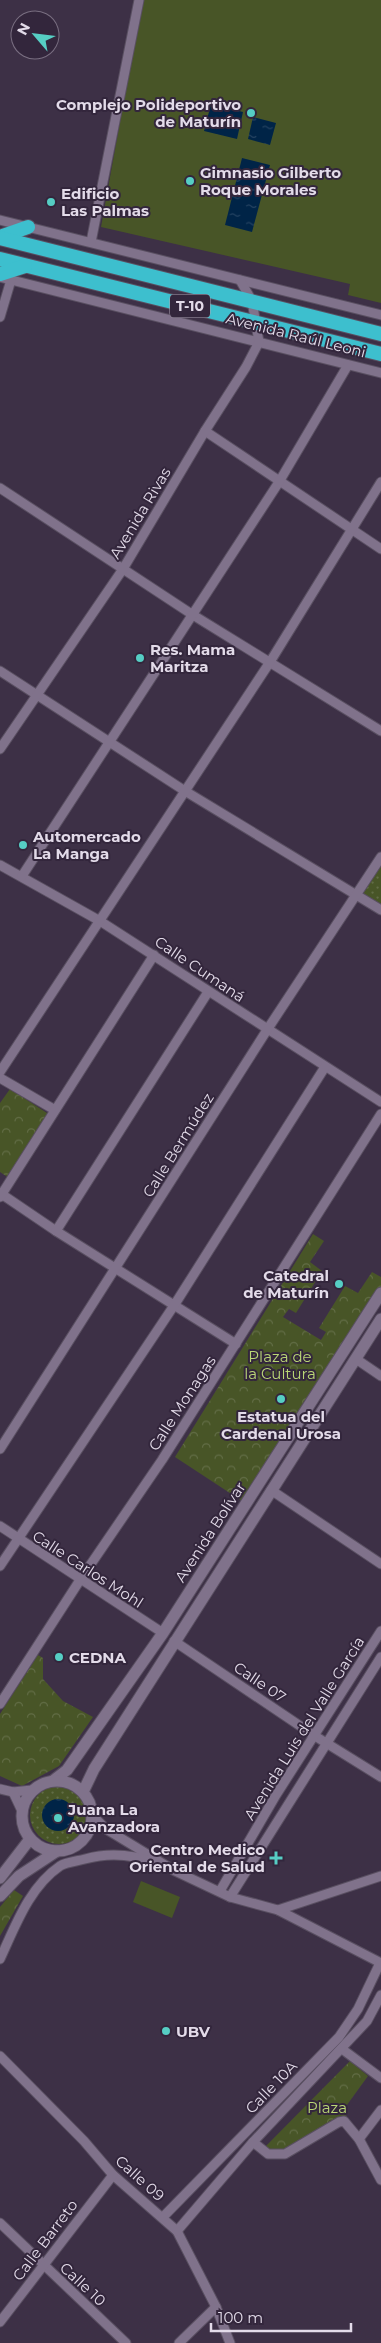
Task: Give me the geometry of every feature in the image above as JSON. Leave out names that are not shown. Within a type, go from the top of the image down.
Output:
[{"type":"highway","name":"T-10","points":[[0,238],[28,227]]},
{"type":"highway","name":"Avenida Raúl Leoni","points":[[0,238],[381,334]]},
{"type":"highway","name":"Avenida Raúl Leoni","points":[[0,259],[381,354]]},
{"type":"highway","points":[[4,277],[26,265]]},
{"type":"street","points":[[91,242],[139,0]]},
{"type":"street","points":[[0,220],[381,315]]},
{"type":"street","points":[[0,316],[4,277]]},
{"type":"street","name":"Avenida Raúl Leoni","points":[[4,277],[381,373]]},
{"type":"street","points":[[240,280],[252,301],[259,342]]},
{"type":"street","name":"Avenida Rivas","points":[[0,749],[123,569],[205,431],[246,367],[259,342]]},
{"type":"street","points":[[22,876],[279,482],[348,364]]},
{"type":"street","points":[[205,431],[381,549]]},
{"type":"street","points":[[0,1072],[270,662],[381,482]]},
{"type":"street","points":[[0,488],[193,615],[381,731]]},
{"type":"street","points":[[0,671],[185,791],[381,910]]},
{"type":"street","name":"Calle Bermúdez","points":[[0,1449],[267,1030],[381,857]]},
{"type":"street","name":"Calle Cumaná","points":[[0,865],[100,921],[381,1102]]},
{"type":"street","points":[[154,955],[1,1195],[236,1344]]},
{"type":"street","points":[[56,1231],[208,992]]},
{"type":"street","points":[[0,1566],[175,1304],[325,1067]]},
{"type":"street","points":[[0,1078],[55,1110]]},
{"type":"street","name":"Calle Monagas","points":[[0,1704],[80,1580],[162,1460],[381,1114]]},
{"type":"street","name":"Avenida Bolívar","points":[[54,1780],[67,1770],[163,1633],[381,1293]]},
{"type":"street","name":"Avenida Bolívar","points":[[83,1792],[94,1770],[174,1641],[381,1319]]},
{"type":"street","points":[[356,1359],[381,1376]]},
{"type":"street","points":[[272,1490],[381,1564]]},
{"type":"street","name":"Calle Carlos Mohl","points":[[0,1526],[17,1539],[163,1633]]},
{"type":"street","name":"Avenida Luis del Valle García","points":[[220,1891],[276,1794],[381,1631]]},
{"type":"street","name":"Calle 07","points":[[174,1641],[315,1736],[381,1777]]},
{"type":"street","name":"Avenida Luis del Valle García","points":[[230,1897],[381,1657]]},
{"type":"street","points":[[54,1780],[65,1781],[83,1792],[90,1802],[92,1814],[90,1826],[82,1840],[68,1849],[57,1851],[42,1848],[30,1839],[23,1826],[22,1811],[25,1800],[32,1790],[39,1785],[54,1780]]},
{"type":"street","points":[[0,1789],[13,1792],[32,1790]]},
{"type":"street","points":[[13,1792],[22,1811]]},
{"type":"street","points":[[92,1814],[106,1829],[175,1871]]},
{"type":"street","points":[[0,1878],[30,1839]]},
{"type":"street","points":[[0,1896],[20,1876],[57,1851]]},
{"type":"street","points":[[0,1959],[22,1912],[36,1890],[60,1866],[100,1854],[121,1854],[148,1860],[230,1897],[278,1910],[380,1963]]},
{"type":"street","points":[[278,1910],[381,1876]]},
{"type":"street","name":"Calle 10A","points":[[163,2217],[339,2037],[358,2009],[380,1963]]},
{"type":"street","name":"Calle 10A","points":[[177,2231],[253,2142],[367,2022],[381,1995]]},
{"type":"street","points":[[342,2049],[381,2078]]},
{"type":"street","name":"Calle 09","points":[[0,2056],[84,2141],[112,2175],[177,2231],[216,2307],[230,2343]]},
{"type":"street","points":[[359,2139],[381,2110]]},
{"type":"street","points":[[253,2142],[268,2154],[285,2154],[339,2122],[348,2124],[359,2139],[381,2180]]},
{"type":"street","name":"Calle Barreto","points":[[0,2322],[112,2175]]},
{"type":"street","name":"Calle 10","points":[[0,2223],[126,2343]]},
{"type":"street","points":[[179,2343],[216,2307]]},
{"type":"green space","name":"Complejo Polideportivo de Maturín","points":[[142,0],[381,0],[381,303],[348,295],[350,284],[101,227]]},
{"type":"green space","points":[[381,857],[381,910],[357,895]]},
{"type":"green space","points":[[10,1089],[50,1115],[9,1178],[0,1172],[0,1103]]},
{"type":"green space","name":"Plaza de la Cultura","points":[[313,1234],[324,1241],[310,1262],[322,1271],[296,1313],[289,1309],[283,1317],[321,1340],[326,1332],[319,1328],[345,1286],[358,1293],[372,1272],[381,1277],[381,1287],[242,1501],[175,1457]]},
{"type":"green space","points":[[38,1655],[43,1658],[43,1679],[63,1701],[93,1717],[59,1766],[22,1786],[0,1776],[0,1714]]},
{"type":"green space","points":[[59,1786],[70,1788],[80,1794],[86,1804],[88,1815],[86,1826],[80,1836],[70,1842],[59,1844],[48,1842],[38,1836],[32,1826],[30,1815],[32,1804],[38,1794],[48,1788]]},
{"type":"green space","points":[[141,1881],[180,1897],[172,1918],[133,1902]]},
{"type":"green space","points":[[14,1890],[23,1896],[0,1936],[0,1907]]},
{"type":"green space","name":"Plaza","points":[[350,2061],[368,2076],[344,2109],[347,2115],[286,2151],[269,2152],[264,2148]]},
{"type":"water","points":[[211,104],[243,112],[237,139],[204,131]]},
{"type":"water","points":[[253,117],[276,123],[270,145],[248,139]]},
{"type":"water","points":[[242,158],[270,165],[252,232],[225,225]]},
{"type":"water","points":[[58,1799],[70,1803],[74,1815],[70,1827],[58,1831],[46,1827],[42,1815],[46,1803]]},
{"type":"place","name":"Complejo Polideportivo de Maturín","points":[[251,113]]},
{"type":"place","name":"Gimnasio Gilberto Roque Morales","points":[[190,181]]},
{"type":"place","name":"Edificio Las Palmas","points":[[51,202]]},
{"type":"place","name":"Res. Mama Maritza","points":[[140,658]]},
{"type":"place","name":"Automercado La Manga","points":[[23,845]]},
{"type":"place","name":"Catedral de Maturín","points":[[339,1284]]},
{"type":"place","name":"Estatua del Cardenal Urosa","points":[[281,1399]]},
{"type":"place","name":"CEDNA","points":[[59,1657]]},
{"type":"place","name":"Juana La Avanzadora","points":[[58,1818]]},
{"type":"place","name":"Centro Medico Oriental de Salud","points":[[276,1858]]},
{"type":"place","name":"UBV","points":[[166,2031]]}]
